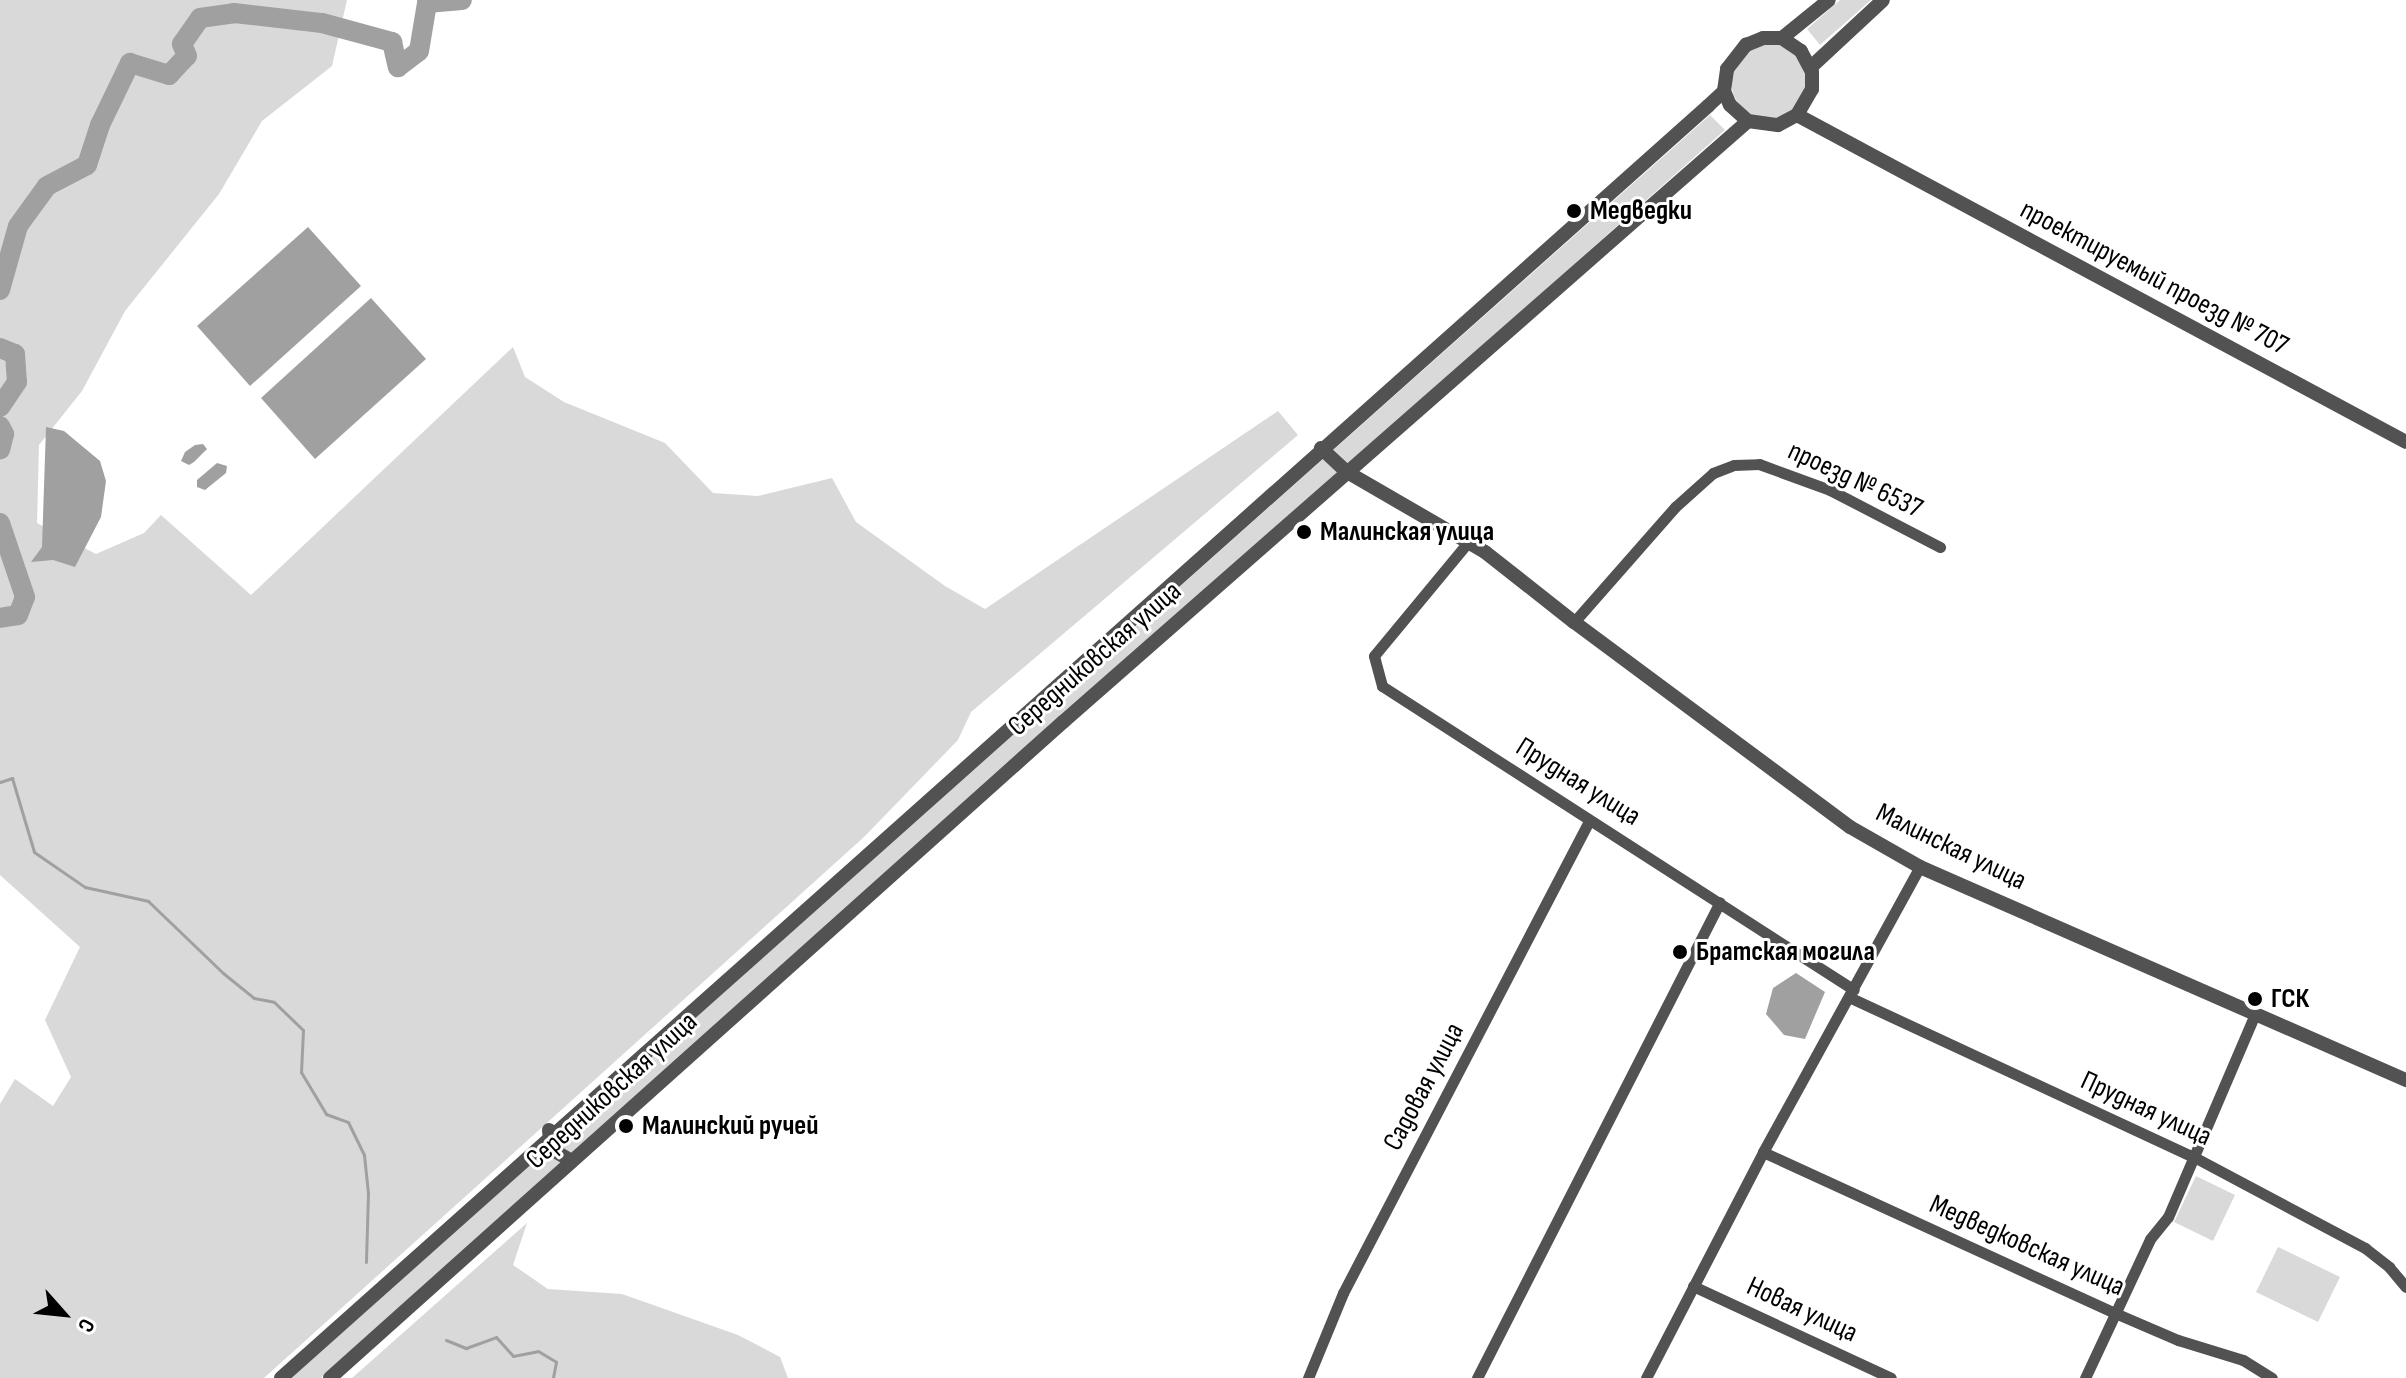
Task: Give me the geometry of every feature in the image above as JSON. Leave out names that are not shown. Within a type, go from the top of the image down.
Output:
[{"type":"street","name":"Середниковская улица","points":[[281,1378],[1724,91],[1727,69],[1746,45],[1763,38],[1782,38],[1829,0]]},
{"type":"street","points":[[1811,67],[1883,0]]},
{"type":"street","points":[[1724,91],[1730,105],[1748,121],[1778,125],[1797,115],[1812,89],[1811,67],[1801,51],[1782,38]]},
{"type":"street","name":"проектируемый проезд № 707","points":[[1797,115],[2406,442]]},
{"type":"street","name":"Середниковская улица","points":[[330,1378],[1347,472],[1748,121]]},
{"type":"street","name":"Малинская улица","points":[[1321,448],[1347,472],[1469,541],[1850,827],[1920,867],[2406,1080]]},
{"type":"street","name":"проезд № 6537","points":[[1574,622],[1675,507],[1713,473],[1734,465],[1759,464],[1830,490],[1940,547]]},
{"type":"street","name":"Прудная улица","points":[[1469,541],[1374,656],[1382,686],[1589,821],[1630,842],[1852,994],[2194,1157],[2365,1248],[2389,1267],[2406,1287]]},
{"type":"street","name":"Садовая улица","points":[[1308,1378],[1343,1293],[1589,821]]},
{"type":"street","points":[[1646,1378],[1763,1152],[1920,867]]},
{"type":"street","points":[[1477,1378],[1720,902]]},
{"type":"street","points":[[2085,1378],[2150,1239],[2168,1217],[2255,1014]]},
{"type":"street","points":[[549,1138],[557,1155],[572,1161]]},
{"type":"street","name":"Медведковская улица","points":[[1763,1152],[2115,1313],[2178,1340],[2243,1360],[2272,1378]]},
{"type":"street","name":"Новая улица","points":[[1693,1286],[1891,1378]]},
{"type":"shaded area","points":[[0,0],[347,0],[332,66],[262,121],[219,194],[125,311],[82,391],[39,445],[37,523],[96,554],[144,533],[161,515],[251,595],[513,347],[525,377],[564,402],[665,443],[713,493],[758,496],[832,478],[856,522],[945,586],[985,609],[1278,411],[1298,435],[971,712],[958,740],[864,837],[264,1378],[0,1378],[0,1104],[15,1079],[53,1106],[71,1077],[45,1020],[80,947],[0,875]]},
{"type":"shaded area","points":[[1840,0],[1871,0],[1820,45],[1807,29]]},
{"type":"shaded area","points":[[1762,43],[1776,43],[1790,49],[1801,60],[1807,81],[1804,96],[1796,108],[1776,119],[1762,119],[1748,113],[1737,102],[1731,88],[1731,74],[1737,60],[1748,49]]},
{"type":"shaded area","points":[[1710,115],[1725,130],[321,1378],[290,1378]]},
{"type":"shaded area","points":[[308,227],[361,286],[250,386],[197,326]]},
{"type":"shaded area","points":[[371,298],[426,359],[315,459],[261,398]]},
{"type":"shaded area","points":[[46,427],[64,431],[100,461],[106,481],[101,517],[75,567],[53,560],[31,562],[42,547]]},
{"type":"shaded area","points":[[203,444],[207,449],[194,462],[189,465],[181,461],[185,452]]},
{"type":"shaded area","points":[[217,463],[227,466],[226,473],[205,490],[197,487],[197,480]]},
{"type":"shaded area","points":[[1796,973],[1825,992],[1805,1039],[1784,1035],[1766,1014],[1773,988]]},
{"type":"shaded area","points":[[2196,1176],[2235,1195],[2213,1241],[2174,1222]]},
{"type":"shaded area","points":[[527,1223],[513,1265],[548,1289],[622,1294],[738,1335],[780,1357],[788,1378],[352,1378]]},
{"type":"shaded area","points":[[2278,1247],[2340,1277],[2318,1322],[2256,1292]]},
{"type":"waterway","points":[[0,290],[18,226],[47,186],[87,165],[100,125],[130,63],[169,75],[187,56],[182,44],[200,18],[234,13],[322,23],[392,42],[398,67],[419,51],[427,3],[462,0]]},
{"type":"waterway","points":[[0,348],[15,354],[17,382],[0,407]]},
{"type":"waterway","points":[[0,426],[4,434],[0,450]]},
{"type":"waterway","points":[[0,523],[25,597],[18,615],[0,618]]},
{"type":"waterway","name":"Малинский ручей","points":[[0,782],[12,778],[34,852],[85,887],[148,901],[223,973],[254,998],[274,1002],[303,1030],[301,1072],[326,1114],[348,1122],[364,1155],[368,1193],[366,1262]]},
{"type":"waterway","name":"Малинский ручей","points":[[446,1340],[466,1348],[496,1337],[513,1356],[538,1351],[556,1362],[553,1378]]},
{"type":"place","name":"Медведки","points":[[1574,211]]},
{"type":"place","name":"Малинская улица","points":[[1304,532]]},
{"type":"place","name":"Братская могила","points":[[1680,952]]},
{"type":"place","name":"ГСК","points":[[2255,999]]},
{"type":"place","name":"Малинский ручей","points":[[626,1126]]}]
